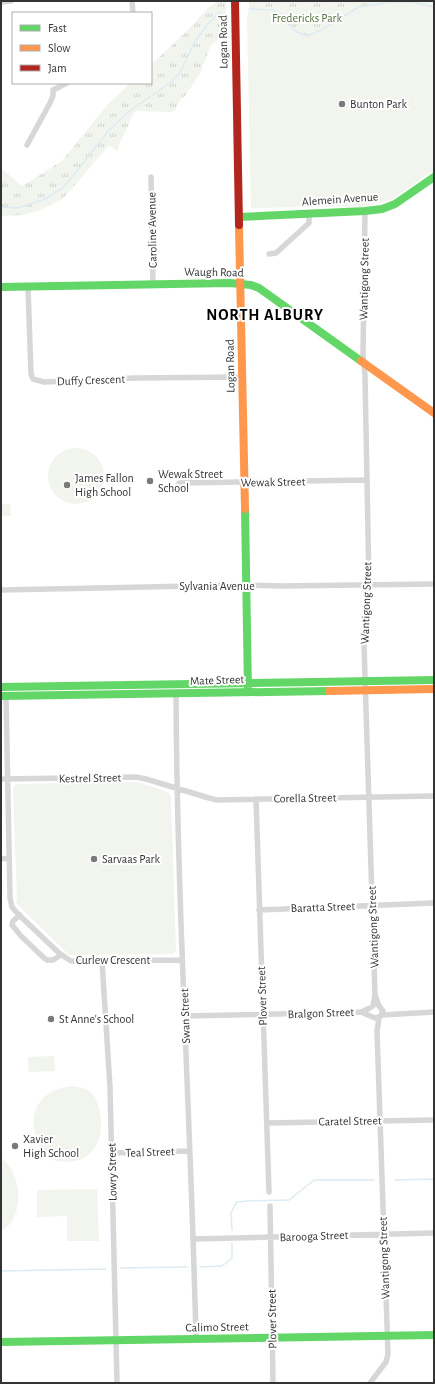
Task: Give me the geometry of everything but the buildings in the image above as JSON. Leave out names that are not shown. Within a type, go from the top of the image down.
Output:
[{"type":"main road","name":"Logan Road","points":[[235,1],[248,691]]},
{"type":"main road","name":"Alemein Avenue","points":[[239,217],[382,209],[395,204],[434,177]]},
{"type":"main road","name":"Waugh Road","points":[[1,287],[230,283],[251,285],[259,288],[434,413]]},
{"type":"main road","name":"Mate Street","points":[[1,687],[434,680]]},
{"type":"main road","name":"Mate Street","points":[[4,696],[434,689]]},
{"type":"main road","name":"Calimo Street","points":[[1,1342],[434,1336]]},
{"type":"street","points":[[1,2],[11,1]]},
{"type":"street","points":[[132,1],[133,12]]},
{"type":"street","points":[[27,145],[50,103],[53,90],[65,84]]},
{"type":"street","name":"Caroline Avenue","points":[[151,177],[153,284]]},
{"type":"street","name":"Wantigong Street","points":[[365,211],[363,351],[367,480],[368,585],[364,645],[388,1359],[370,1383]]},
{"type":"street","points":[[268,254],[276,253],[309,223],[309,214]]},
{"type":"street","name":"Duffy Crescent","points":[[28,287],[31,374],[33,379],[44,382],[135,378],[242,377]]},
{"type":"street","name":"Wewak Street","points":[[178,483],[367,480]]},
{"type":"street","name":"Sylvania Avenue","points":[[1,590],[246,585],[434,584]]},
{"type":"street","name":"Swan Street","points":[[176,693],[182,960],[196,1339]]},
{"type":"street","name":"Curlew Crescent","points":[[4,696],[8,778],[11,903],[14,910],[62,955],[71,961],[182,960]]},
{"type":"street","name":"Kestrel Street","points":[[1,778],[136,777],[177,789]]},
{"type":"street","name":"Corella Street","points":[[177,789],[213,799],[434,796]]},
{"type":"street","name":"Plover Street","points":[[256,799],[269,1192]]},
{"type":"street","points":[[1,859],[9,858]]},
{"type":"street","name":"Baratta Street","points":[[259,910],[434,904]]},
{"type":"street","points":[[20,915],[12,924],[21,936],[45,959],[52,960],[62,955]]},
{"type":"street","name":"Lowry Street","points":[[102,961],[110,1087],[117,1383]]},
{"type":"street","name":"Bralgon Street","points":[[185,1016],[434,1012]]},
{"type":"street","name":"Caratel Street","points":[[267,1123],[434,1120]]},
{"type":"street","name":"Teal Street","points":[[112,1153],[189,1151]]},
{"type":"street","name":"Plover Street","points":[[270,1206],[273,1383]]},
{"type":"street","name":"Barooga Street","points":[[193,1239],[434,1233]]},
{"type":"green space","points":[[219,1],[226,1],[226,33],[211,45],[199,75],[186,95],[180,100],[175,110],[170,112],[138,111],[133,113],[117,151],[109,145],[62,199],[38,211],[22,215],[1,216],[1,168],[22,186],[62,161],[108,104],[130,84],[152,84],[152,64],[187,31],[209,7]]},
{"type":"green space","name":"Fredericks Park","points":[[249,1],[434,1],[434,7],[413,2],[391,2],[359,7],[321,30],[307,36],[295,31],[279,13],[272,10],[249,9]]},
{"type":"green space","name":"Bunton Park","points":[[391,2],[413,2],[434,7],[434,172],[428,174],[391,200],[367,206],[251,208],[247,17],[249,9],[272,10],[279,13],[295,31],[307,36],[321,30],[359,7]]},
{"type":"green space","points":[[76,448],[87,450],[96,456],[102,465],[104,476],[102,487],[96,496],[87,502],[76,504],[65,502],[56,496],[50,487],[48,476],[50,465],[56,456],[65,450]]},
{"type":"green space","points":[[1,504],[10,504],[11,516],[1,516]]},
{"type":"green space","name":"Sarvaas Park","points":[[137,782],[168,792],[171,797],[176,951],[173,954],[69,955],[16,903],[13,788],[16,784]]},
{"type":"green space","points":[[54,1056],[55,1071],[29,1072],[28,1057]]},
{"type":"green space","points":[[72,1086],[85,1089],[95,1098],[100,1113],[101,1124],[98,1142],[87,1156],[80,1160],[70,1162],[50,1159],[40,1148],[34,1125],[34,1115],[37,1106],[50,1093],[60,1088]]},
{"type":"green space","points":[[1,1157],[12,1170],[15,1178],[18,1205],[12,1221],[1,1231]]},
{"type":"green space","points":[[97,1189],[99,1241],[67,1241],[67,1216],[37,1217],[37,1190]]},
{"type":"waterway","points":[[249,9],[272,10],[279,13],[295,31],[307,36],[321,30],[359,7],[391,2],[413,2],[434,7]]},
{"type":"waterway","points":[[1,207],[18,208],[45,199],[64,187],[109,130],[132,109],[170,83],[181,71],[194,43],[207,25],[220,12]]},
{"type":"waterway","points":[[395,1180],[434,1179]]},
{"type":"waterway","points":[[232,1230],[231,1213],[237,1202],[289,1200],[314,1180],[374,1180]]},
{"type":"waterway","points":[[200,1267],[222,1266],[232,1258],[232,1243]]},
{"type":"waterway","points":[[120,1268],[187,1267]]},
{"type":"waterway","points":[[1,1271],[106,1269]]},
{"type":"traffic: fast","points":[[239,217],[382,209],[395,204],[434,177]]},
{"type":"traffic: fast","points":[[1,287],[230,283],[251,285],[259,288],[361,361]]},
{"type":"traffic: fast","points":[[245,509],[248,691]]},
{"type":"traffic: fast","points":[[1,687],[434,680]]},
{"type":"traffic: fast","points":[[1,696],[329,691]]},
{"type":"traffic: fast","points":[[1,1342],[434,1335]]},
{"type":"traffic: slow","points":[[239,225],[245,509]]},
{"type":"traffic: slow","points":[[361,361],[434,413]]},
{"type":"traffic: slow","points":[[329,691],[434,689]]},
{"type":"traffic: jam","points":[[235,1],[239,225]]},
{"type":"place","name":"Bunton Park","points":[[342,104]]},
{"type":"place","name":"Wewak Street School","points":[[150,481]]},
{"type":"place","name":"James Fallon High School","points":[[67,485]]},
{"type":"place","name":"Sarvaas Park","points":[[94,859]]},
{"type":"place","name":"St Anne's School","points":[[51,1019]]},
{"type":"place","name":"Xavier High School","points":[[15,1146]]},
{"type":"district","name":"NORTH ALBURY","points":[[265,315]]}]
